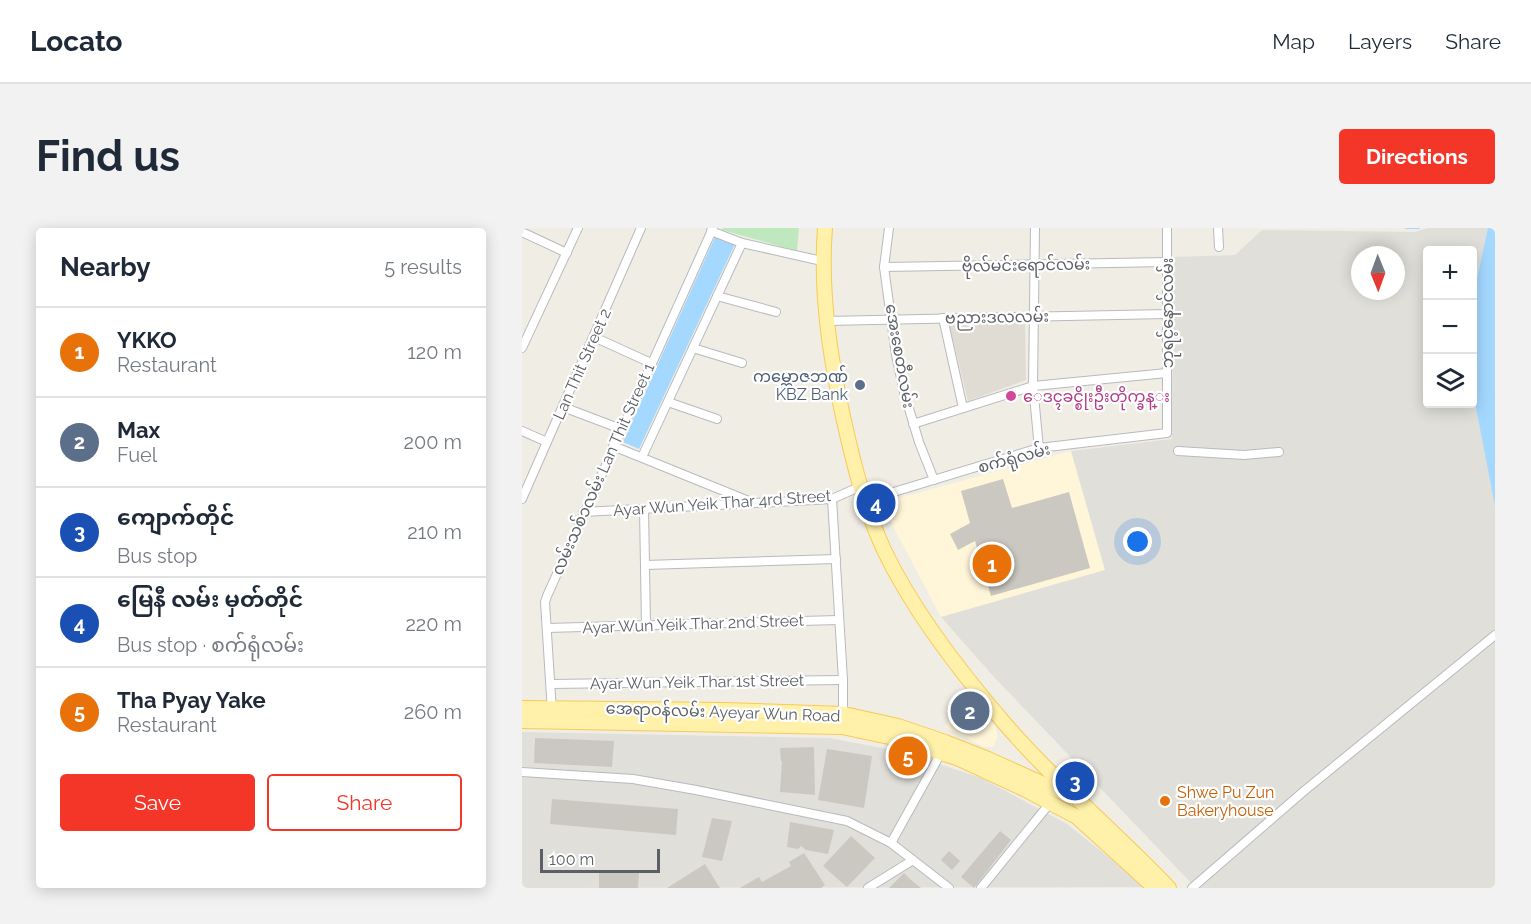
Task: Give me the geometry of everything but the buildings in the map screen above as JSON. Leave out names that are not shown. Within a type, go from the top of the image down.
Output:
[{"type":"main road","points":[[825,228],[822,261],[826,321],[836,384],[859,487],[885,550],[919,609],[952,659],[1007,726],[1085,804],[1147,881]]},
{"type":"main road","name":"အေရာဝန်လမ်း Ayeyar Wun Road","points":[[522,708],[552,715],[843,721],[898,726],[985,764]]},
{"type":"main road","name":"အေရာဝန်လမ်း Ayeyar Wun Road","points":[[522,721],[552,715]]},
{"type":"main road","name":"အေရာဝန်လမ်း Ayeyar Wun Road","points":[[843,721],[941,753],[985,764]]},
{"type":"main road","points":[[985,764],[1085,804]]},
{"type":"main road","points":[[985,764],[1050,804],[1077,817],[1147,881],[1169,888]]},
{"type":"main road","points":[[1077,817],[1085,804]]},
{"type":"street","points":[[522,348],[578,228]]},
{"type":"street","name":"Lan Thit Street 2","points":[[522,499],[641,228]]},
{"type":"street","name":"အေးစေတီလမ်း","points":[[889,228],[884,267],[896,355],[914,424],[934,480]]},
{"type":"street","points":[[1035,228],[1033,386],[1039,448]]},
{"type":"street","name":"ဘုရင့်နောင်လမ်း","points":[[1167,228],[1167,433]]},
{"type":"street","points":[[1218,228],[1219,247]]},
{"type":"street","points":[[712,230],[742,243],[822,261]]},
{"type":"street","name":"လမ်းသစ်၁လမ်း Lan Thit Street 1","points":[[552,715],[547,596],[712,230]]},
{"type":"street","points":[[522,232],[567,253]]},
{"type":"street","points":[[642,458],[742,243]]},
{"type":"street","name":"ဗိုလ်မင်းရောင်လမ်း","points":[[884,267],[1167,262]]},
{"type":"street","points":[[717,296],[776,312]]},
{"type":"street","name":"ဗညားဒလလမ်း","points":[[826,321],[1168,314]]},
{"type":"street","points":[[942,318],[963,408]]},
{"type":"street","points":[[594,337],[651,363]]},
{"type":"street","points":[[693,348],[742,363]]},
{"type":"street","points":[[914,424],[1033,386],[1167,373]]},
{"type":"street","points":[[668,402],[717,419]]},
{"type":"street","points":[[563,407],[621,429]]},
{"type":"street","points":[[522,431],[547,442]]},
{"type":"street","name":"စက်ရုံလမ်း","points":[[864,501],[1039,448],[1167,433]]},
{"type":"street","points":[[613,446],[754,503]]},
{"type":"street","points":[[1178,450],[1244,454],[1279,452]]},
{"type":"street","name":"Ayar Wun Yeik Thar 4rd Street","points":[[583,512],[832,499],[859,487]]},
{"type":"street","points":[[832,499],[843,680],[843,721]]},
{"type":"street","points":[[644,509],[646,626]]},
{"type":"street","points":[[645,565],[836,559]]},
{"type":"street","name":"Ayar Wun Yeik Thar 2nd Street","points":[[547,628],[839,620]]},
{"type":"street","points":[[1192,888],[1304,791],[1495,635]]},
{"type":"street","name":"Ayar Wun Yeik Thar 1st Street","points":[[552,684],[843,680]]},
{"type":"street","points":[[891,843],[941,753]]},
{"type":"street","points":[[522,772],[633,779],[847,821],[891,843],[950,888]]},
{"type":"street","points":[[981,888],[1050,804]]},
{"type":"street","points":[[868,888],[913,860]]},
{"type":"shaded area","points":[[1428,228],[1488,228],[1477,278],[1477,246],[1423,246],[1423,408],[1477,408],[1495,506],[1495,888],[1196,888],[994,677],[941,617],[1105,570],[1071,451],[1172,439],[1173,257],[1235,255],[1262,230],[1415,232]]},
{"type":"shaded area","points":[[1025,322],[1026,380],[968,401],[949,324]]},
{"type":"shaded area","points":[[1071,451],[1105,570],[941,617],[881,503]]},
{"type":"shaded area","points":[[970,695],[995,726],[998,736],[993,747],[984,747],[944,727]]},
{"type":"shaded area","points":[[522,732],[829,738],[903,752],[981,778],[1067,824],[1146,887],[522,888]]},
{"type":"green space","points":[[723,228],[799,228],[797,251],[722,230]]},
{"type":"water","points":[[1488,228],[1495,228],[1495,506],[1476,408],[1477,278]]},
{"type":"water","points":[[715,237],[735,244],[639,449],[623,442]]},
{"type":"waterway","points":[[1406,228],[1419,228]]},
{"type":"place","name":"ကမ္ဘောဇဘဏ် KBZ Bank","points":[[860,385]]},
{"type":"place","name":"ေဒၚခင္စိုးဦးတိုက္ခန္း","points":[[1011,396]]},
{"type":"place","name":"မြေနီ လမ်း မှတ်တိုင်","points":[[876,503]]},
{"type":"place","name":"YKKO","points":[[992,564]]},
{"type":"place","name":"Max","points":[[970,711]]},
{"type":"place","name":"Tha Pyay Yake","points":[[908,756]]},
{"type":"place","name":"ကျောက်တိုင်","points":[[1075,781]]},
{"type":"place","name":"Shwe Pu Zun Bakeryhouse","points":[[1165,801]]}]
